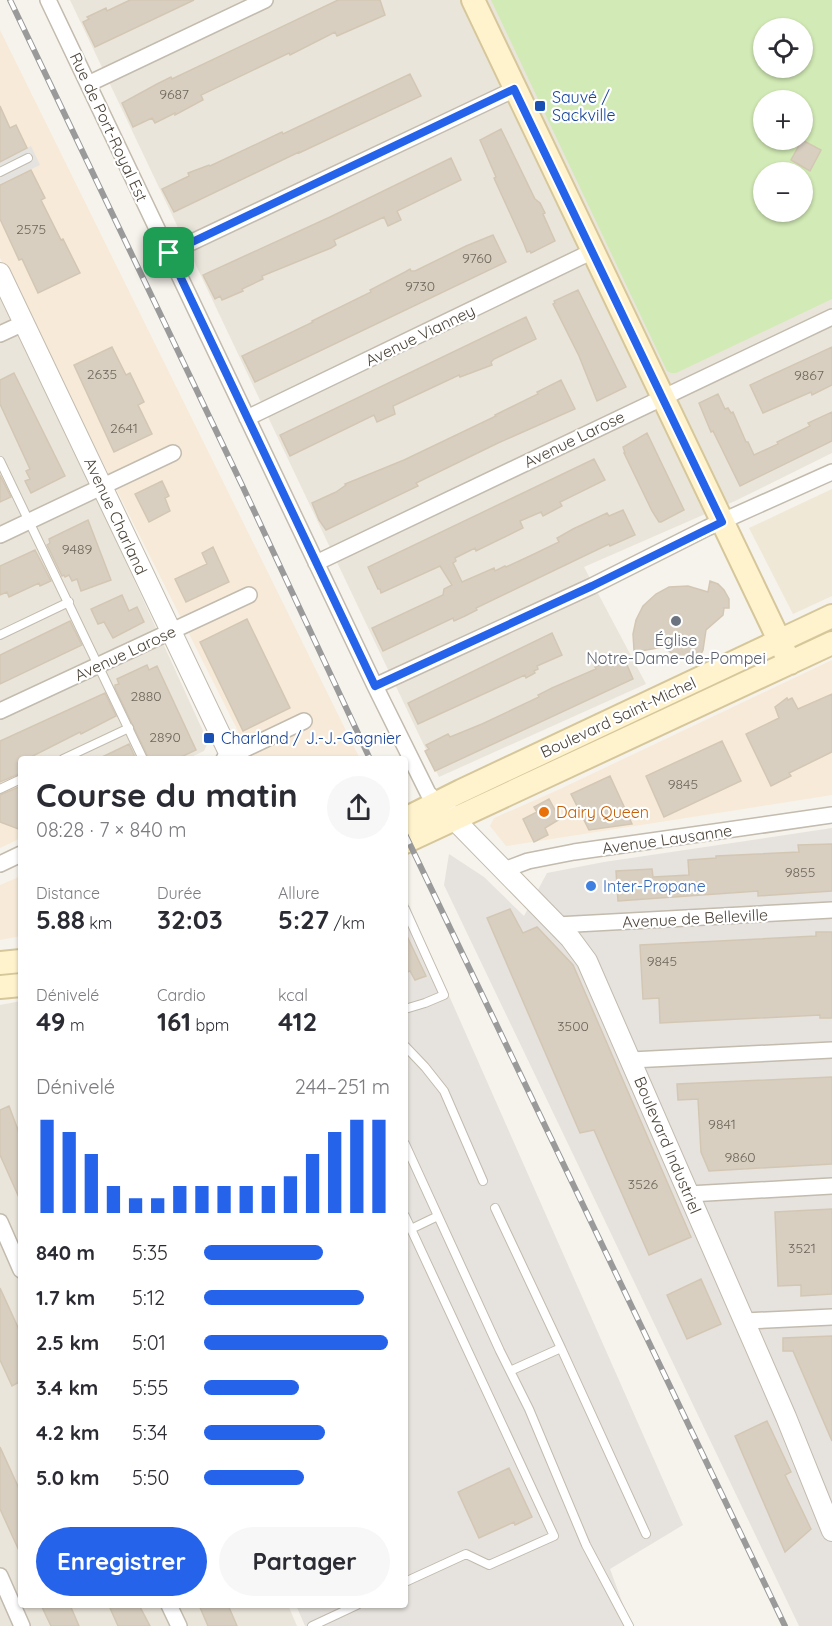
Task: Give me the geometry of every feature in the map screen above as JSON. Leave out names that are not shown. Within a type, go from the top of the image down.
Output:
[{"type":"main road","points":[[473,0],[790,663]]},
{"type":"main road","name":"Boulevard Saint-Michel","points":[[408,818],[832,616]]},
{"type":"main road","name":"Boulevard Saint-Michel","points":[[408,841],[832,643]]},
{"type":"main road","points":[[0,963],[18,961]]},
{"type":"main road","points":[[0,987],[18,985]]},
{"type":"street","name":"Rue de Port-Royal Est","points":[[48,0],[375,686],[428,793],[438,803]]},
{"type":"street","points":[[88,84],[265,0]]},
{"type":"street","points":[[169,253],[514,89]]},
{"type":"street","name":"Avenue Vianney","points":[[247,418],[592,251]]},
{"type":"street","name":"Avenue Charland","points":[[0,273],[228,756]]},
{"type":"street","name":"Avenue Larose","points":[[316,563],[832,317]]},
{"type":"street","points":[[0,334],[24,323]]},
{"type":"street","points":[[0,535],[173,453]]},
{"type":"street","points":[[375,686],[832,472]]},
{"type":"street","name":"Avenue Larose","points":[[0,711],[249,595]]},
{"type":"street","points":[[233,756],[304,721]]},
{"type":"street","name":"Boulevard Industriel","points":[[438,803],[557,925],[582,952],[587,961],[745,1321],[832,1531]]},
{"type":"street","name":"Avenue Lausanne","points":[[504,870],[528,861],[574,852],[832,815]]},
{"type":"street","points":[[0,864],[18,855]]},
{"type":"street","name":"Avenue de Belleville","points":[[557,925],[832,910]]},
{"type":"street","points":[[631,1060],[832,1050]]},
{"type":"street","points":[[689,1194],[832,1186]]},
{"type":"street","points":[[0,1222],[18,1263]]},
{"type":"street","points":[[745,1321],[832,1317]]},
{"type":"street","points":[[1,1582],[22,1626]]},
{"type":"street","points":[[170,1608],[179,1626]]},
{"type":"lane","points":[[0,172],[13,161],[28,158]]},
{"type":"lane","points":[[0,461],[143,756]]},
{"type":"lane","points":[[0,635],[69,602]]},
{"type":"lane","points":[[69,756],[129,728]]},
{"type":"lane","points":[[0,789],[18,780]]},
{"type":"lane","points":[[408,916],[444,994],[408,1008]]},
{"type":"lane","points":[[408,1049],[425,1066],[444,1091],[483,1181]]},
{"type":"lane","points":[[408,1151],[529,1409],[586,1545],[629,1626]]},
{"type":"lane","points":[[495,1208],[646,1534]]},
{"type":"lane","points":[[411,1229],[438,1216]]},
{"type":"lane","points":[[408,1222],[554,1536],[489,1565],[466,1554],[408,1581]]},
{"type":"lane","points":[[510,1371],[561,1348]]},
{"type":"lane","points":[[312,1626],[351,1608]]},
{"type":"shaded area","points":[[70,0],[832,0],[832,453],[735,501],[584,567],[646,684],[439,777]]},
{"type":"shaded area","points":[[0,30],[359,756],[250,756],[0,258]]},
{"type":"shaded area","points":[[31,146],[40,165],[0,184],[0,162]]},
{"type":"shaded area","points":[[0,286],[208,742],[204,751],[193,756],[18,756],[18,774],[0,783]]},
{"type":"shaded area","points":[[832,489],[832,596],[793,614],[749,528]]},
{"type":"shaded area","points":[[832,660],[832,795],[506,846],[490,826],[494,818]]},
{"type":"shaded area","points":[[18,774],[18,839],[0,848],[0,783]]},
{"type":"shaded area","points":[[832,828],[832,1626],[799,1626],[444,885],[449,854],[484,877],[524,916],[547,873],[604,862]]},
{"type":"shaded area","points":[[18,877],[18,937],[0,940],[0,885]]},
{"type":"shaded area","points":[[408,903],[683,1525],[610,1569],[631,1626],[305,1626],[297,1608],[408,1608]]},
{"type":"shaded area","points":[[18,1002],[18,1608],[289,1608],[297,1626],[0,1626],[0,1005]]},
{"type":"green space","points":[[491,0],[832,0],[832,299],[676,373],[667,371]]},
{"type":"building","points":[[130,0],[194,0],[95,47],[83,22],[89,19],[87,17],[106,8],[107,11]]},
{"type":"building","points":[[338,0],[380,0],[385,15],[337,36],[335,32],[290,55],[289,53],[201,95],[203,100],[175,115],[175,113],[155,123],[152,118],[133,127],[122,103],[171,77],[172,79]]},
{"type":"building","points":[[410,74],[421,96],[174,212],[162,189],[189,176],[188,173],[210,166],[282,132],[283,134]]},
{"type":"building","points":[[0,106],[10,128],[16,125],[27,148],[0,162]]},
{"type":"building","points":[[501,129],[535,199],[545,213],[543,214],[555,241],[531,253],[527,252],[480,140]]},
{"type":"building","points":[[813,146],[821,150],[813,165],[813,162],[791,160],[796,150],[813,150]]},
{"type":"building","points":[[451,158],[461,180],[397,211],[401,220],[388,226],[384,217],[334,240],[336,245],[331,248],[262,276],[263,279],[242,289],[243,291],[222,300],[220,296],[215,299],[203,275]]},
{"type":"building","points":[[31,170],[45,198],[41,200],[80,273],[38,293],[22,259],[19,260],[0,219],[0,185]]},
{"type":"building","points":[[493,235],[506,262],[255,382],[242,356],[371,292],[370,290],[410,269],[415,271]]},
{"type":"building","points":[[578,290],[626,387],[597,401],[579,356],[553,304],[554,301]]},
{"type":"building","points":[[526,317],[536,339],[494,359],[491,362],[492,365],[460,377],[459,375],[393,406],[395,414],[377,422],[374,415],[290,456],[280,435]]},
{"type":"building","points":[[112,347],[126,375],[130,373],[144,402],[138,405],[152,434],[114,452],[74,365]]},
{"type":"building","points":[[832,347],[832,385],[763,413],[750,385]]},
{"type":"building","points":[[14,373],[65,476],[31,493],[25,481],[30,479],[26,471],[30,469],[0,404],[0,380]]},
{"type":"building","points":[[561,380],[575,409],[498,443],[416,483],[418,486],[326,530],[319,520],[312,503],[336,492],[345,484],[404,460],[496,416]]},
{"type":"building","points":[[718,394],[725,409],[728,408],[731,413],[733,412],[754,455],[810,426],[808,423],[832,412],[832,441],[740,486],[713,431],[711,432],[699,403]]},
{"type":"building","points":[[647,433],[684,510],[661,522],[652,511],[623,447]]},
{"type":"building","points":[[594,459],[605,480],[560,502],[562,506],[543,516],[541,512],[520,521],[523,528],[476,551],[475,548],[455,558],[456,561],[453,563],[462,582],[494,568],[495,571],[506,567],[532,555],[559,542],[557,538],[573,529],[607,513],[609,516],[623,510],[635,535],[610,546],[609,544],[476,608],[477,610],[465,616],[454,621],[453,618],[383,651],[372,628],[443,595],[444,589],[452,585],[440,566],[381,593],[368,567]]},
{"type":"building","points":[[0,475],[11,497],[0,502]]},
{"type":"building","points":[[162,481],[169,496],[165,498],[170,511],[149,522],[135,494]]},
{"type":"building","points":[[88,520],[111,580],[81,591],[77,579],[72,581],[69,575],[62,576],[47,545],[50,543],[49,539]]},
{"type":"building","points":[[213,547],[229,582],[186,602],[175,579],[207,564],[202,553]]},
{"type":"building","points":[[35,550],[51,581],[40,586],[39,583],[9,597],[7,592],[0,595],[0,566]]},
{"type":"building","name":"Église Notre-Dame-de-Pompei","points":[[710,581],[718,584],[724,590],[729,599],[729,608],[724,608],[723,615],[706,630],[703,650],[699,658],[687,661],[680,659],[663,647],[634,650],[633,634],[636,620],[643,606],[656,594],[669,587],[688,586],[708,592]]},
{"type":"building","points":[[122,595],[129,611],[137,607],[144,622],[113,638],[104,622],[98,624],[91,609]]},
{"type":"building","points":[[247,619],[290,708],[243,731],[200,642]]},
{"type":"building","points":[[70,621],[82,645],[0,684],[0,655]]},
{"type":"building","points":[[552,633],[562,655],[537,666],[535,673],[526,678],[525,675],[418,724],[408,703]]},
{"type":"building","points":[[624,658],[633,679],[435,771],[425,751],[429,749],[426,745],[448,734],[450,737],[482,724],[539,697],[538,695],[552,688],[596,669],[595,667],[607,661],[608,663],[615,660],[616,662]]},
{"type":"building","points":[[147,665],[149,670],[157,666],[196,750],[183,756],[148,756],[115,688],[115,685],[119,684],[117,679]]},
{"type":"building","points":[[105,693],[116,716],[33,756],[18,756],[18,774],[0,782],[0,741]]},
{"type":"building","points":[[832,694],[832,752],[789,773],[791,776],[771,786],[746,734],[779,718],[775,707],[787,698],[788,700],[792,698],[798,709]]},
{"type":"building","points":[[722,741],[741,781],[664,817],[646,776]]},
{"type":"building","points":[[129,744],[135,756],[104,756]]},
{"type":"building","points":[[610,776],[632,824],[589,830],[571,794]]},
{"type":"building","points":[[18,787],[18,829],[0,822],[0,795]]},
{"type":"building","points":[[549,799],[560,819],[545,828],[548,835],[534,842],[523,819],[537,812],[534,807]]},
{"type":"building","points":[[832,844],[832,891],[758,896],[758,891],[618,901],[616,871],[652,869],[653,877],[689,875],[688,860],[716,858],[716,856],[799,852],[798,845]]},
{"type":"building","points":[[510,909],[523,933],[537,927],[573,965],[691,1237],[649,1255],[594,1130],[580,1133],[487,918]]},
{"type":"building","points":[[816,932],[832,932],[832,1018],[820,1018],[820,1015],[660,1023],[659,998],[643,999],[640,945],[816,936]]},
{"type":"building","points":[[408,938],[426,976],[415,980],[410,971],[408,972]]},
{"type":"building","points":[[832,1077],[832,1164],[709,1171],[701,1152],[698,1099],[678,1100],[677,1084]]},
{"type":"building","points":[[9,1106],[18,1130],[18,1195],[0,1155],[0,1110]]},
{"type":"building","points":[[832,1209],[832,1294],[801,1296],[801,1285],[778,1286],[775,1212]]},
{"type":"building","points":[[701,1279],[721,1324],[687,1339],[667,1295]]},
{"type":"building","points":[[0,1288],[18,1327],[18,1383],[12,1386],[0,1360]]},
{"type":"building","points":[[832,1336],[832,1441],[793,1351],[783,1351],[783,1338]]},
{"type":"building","points":[[767,1421],[791,1472],[785,1475],[811,1529],[785,1552],[735,1436]]},
{"type":"building","points":[[0,1447],[18,1486],[18,1548],[0,1509]]},
{"type":"building","points":[[509,1468],[532,1517],[515,1525],[514,1522],[479,1538],[458,1492]]},
{"type":"building","points":[[42,1608],[71,1608],[79,1626],[51,1626]]},
{"type":"building","points":[[110,1608],[141,1608],[150,1626],[118,1626]]},
{"type":"building","points":[[200,1608],[229,1608],[237,1626],[208,1626]]},
{"type":"railway","points":[[10,0],[369,756]]},
{"type":"railway","points":[[408,840],[785,1626]]},
{"type":"place","name":"Sauvé / Sackville","points":[[540,106]]},
{"type":"place","name":"Église Notre-Dame-de-Pompei","points":[[676,621]]},
{"type":"place","name":"Charland / J.-J.-Gagnier","points":[[209,738]]},
{"type":"place","name":"Dairy Queen","points":[[544,812]]},
{"type":"place","name":"Inter-Propane","points":[[591,886]]},
{"type":"route","points":[[514,89],[722,522],[592,586],[375,686],[169,253],[514,89]]}]
